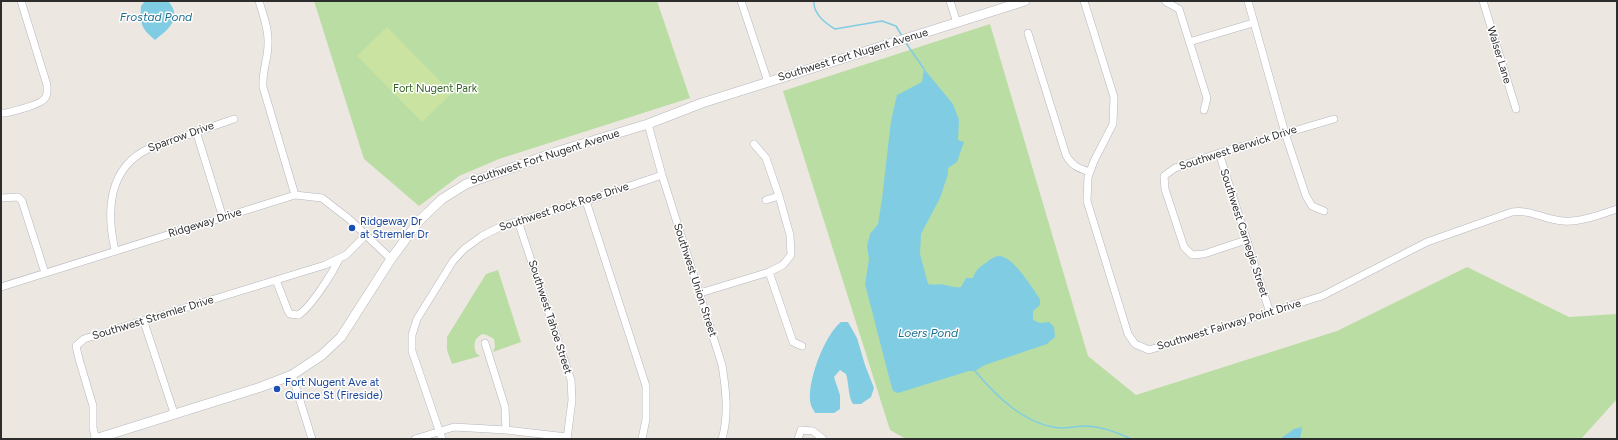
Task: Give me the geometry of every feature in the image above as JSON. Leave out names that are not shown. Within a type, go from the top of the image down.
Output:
[{"type":"street","points":[[1,114],[40,103],[46,98],[47,93],[47,85],[21,1]]},
{"type":"street","points":[[259,1],[268,37],[268,46],[262,72],[263,87],[295,194]]},
{"type":"street","points":[[741,1],[768,82]]},
{"type":"street","points":[[950,1],[957,23]]},
{"type":"street","name":"Southwest Fort Nugent Avenue","points":[[96,439],[174,413],[261,387],[292,375],[322,355],[341,337],[391,259],[419,221],[442,199],[466,184],[559,152],[648,124],[702,103],[1025,1]]},
{"type":"street","name":"Southwest Fairway Point Drive","points":[[1084,1],[1114,98],[1114,124],[1094,161],[1088,177],[1087,201],[1128,334],[1135,344],[1149,350],[1322,296],[1432,239],[1512,212],[1529,212],[1552,220],[1564,222],[1617,209]]},
{"type":"street","points":[[1248,1],[1285,133],[1306,196],[1312,206],[1324,211]]},
{"type":"street","name":"Walser Lane","points":[[1484,1],[1516,109]]},
{"type":"street","points":[[1166,2],[1179,9],[1207,98],[1204,110]]},
{"type":"street","points":[[1189,42],[1253,23]]},
{"type":"street","points":[[1028,34],[1066,155],[1070,163],[1076,168],[1090,172]]},
{"type":"street","name":"Sparrow Drive","points":[[115,250],[110,202],[115,183],[124,168],[144,150],[234,119]]},
{"type":"street","name":"Southwest Berwick Drive","points":[[1246,240],[1204,254],[1192,255],[1184,247],[1165,189],[1164,176],[1175,168],[1219,153],[1334,119]]},
{"type":"street","name":"Southwest Union Street","points":[[648,124],[662,175],[722,365],[725,383],[726,424],[722,439]]},
{"type":"street","points":[[196,131],[223,218]]},
{"type":"street","points":[[700,293],[769,272],[783,265],[790,255],[790,235],[779,196],[766,158],[754,144]]},
{"type":"street","name":"Southwest Carnegie Street","points":[[1219,153],[1270,313]]},
{"type":"street","name":"Southwest Rock Rose Drive","points":[[441,435],[412,351],[412,335],[417,319],[453,261],[464,249],[482,236],[518,221],[586,201],[662,175]]},
{"type":"street","name":"Ridgeway Drive","points":[[1,286],[223,218],[295,194],[322,198],[349,219],[391,259]]},
{"type":"street","points":[[1,198],[12,196],[18,197],[22,201],[45,273]]},
{"type":"street","points":[[766,200],[779,196]]},
{"type":"street","points":[[586,201],[646,386],[646,419],[642,439]]},
{"type":"street","name":"Southwest Tahoe Street","points":[[518,221],[571,380],[572,400],[567,438]]},
{"type":"street","name":"Southwest Stremler Drive","points":[[96,439],[93,428],[93,406],[76,346],[84,339],[144,322],[325,265],[346,255],[366,235]]},
{"type":"street","name":"Southwest Stremler Drive","points":[[276,280],[288,311],[290,314],[298,315],[305,310],[333,271],[339,259]]},
{"type":"street","points":[[769,272],[794,342],[802,346]]},
{"type":"street","points":[[144,322],[174,413]]},
{"type":"street","points":[[485,344],[505,407],[506,430]]},
{"type":"street","points":[[292,375],[312,439]]},
{"type":"street","points":[[415,439],[441,435],[454,427],[506,430],[567,438]]},
{"type":"street","points":[[798,439],[801,430],[813,431],[823,439]]},
{"type":"green space","name":"Fort Nugent Park","points":[[314,1],[657,1],[690,98],[499,159],[459,176],[419,206],[364,159]]},
{"type":"green space","points":[[990,24],[1088,356],[1136,395],[1337,331],[1467,267],[1569,317],[1617,314],[1617,399],[1581,439],[906,439],[890,430],[783,91]]},
{"type":"green space","points":[[387,27],[452,93],[422,122],[357,56]]},
{"type":"green space","points":[[498,270],[521,342],[493,352],[495,347],[494,339],[482,334],[477,338],[474,344],[476,353],[480,356],[452,364],[447,350],[447,337],[486,274]]},
{"type":"water","name":"Frostad Pond","points":[[145,1],[168,1],[174,13],[172,23],[165,32],[155,40],[144,29],[141,22],[141,6]]},
{"type":"water","name":"Loers Pond","points":[[924,69],[953,104],[959,120],[958,140],[964,142],[957,162],[948,168],[948,174],[940,198],[921,234],[920,254],[928,284],[943,284],[961,287],[966,278],[973,278],[978,268],[989,260],[998,256],[1004,257],[1016,266],[1022,273],[1040,299],[1040,305],[1033,311],[1033,320],[1040,323],[1049,322],[1054,327],[1055,337],[1047,344],[985,365],[975,371],[969,371],[898,393],[893,391],[865,284],[869,259],[867,246],[870,234],[878,224],[891,121],[897,95],[922,82]]},
{"type":"water","points":[[841,322],[848,322],[857,338],[874,388],[871,397],[861,404],[853,404],[850,398],[846,374],[840,370],[834,377],[840,395],[840,409],[834,413],[815,413],[811,406],[810,396],[814,373],[823,348],[835,328]]},
{"type":"water","points":[[1302,427],[1300,439],[1280,439],[1294,429]]},
{"type":"waterway","points":[[814,1],[815,10],[820,18],[835,29],[882,21],[896,26],[902,36]]},
{"type":"waterway","points":[[906,43],[924,69]]},
{"type":"waterway","points":[[975,371],[992,390],[1012,408],[1035,421],[1047,426],[1060,428],[1087,426],[1099,427],[1131,439]]},
{"type":"place","name":"Ridgeway Dr at Stremler Dr","points":[[352,228]]},
{"type":"place","name":"Fort Nugent Ave at Quince St (Fireside)","points":[[277,389]]}]
